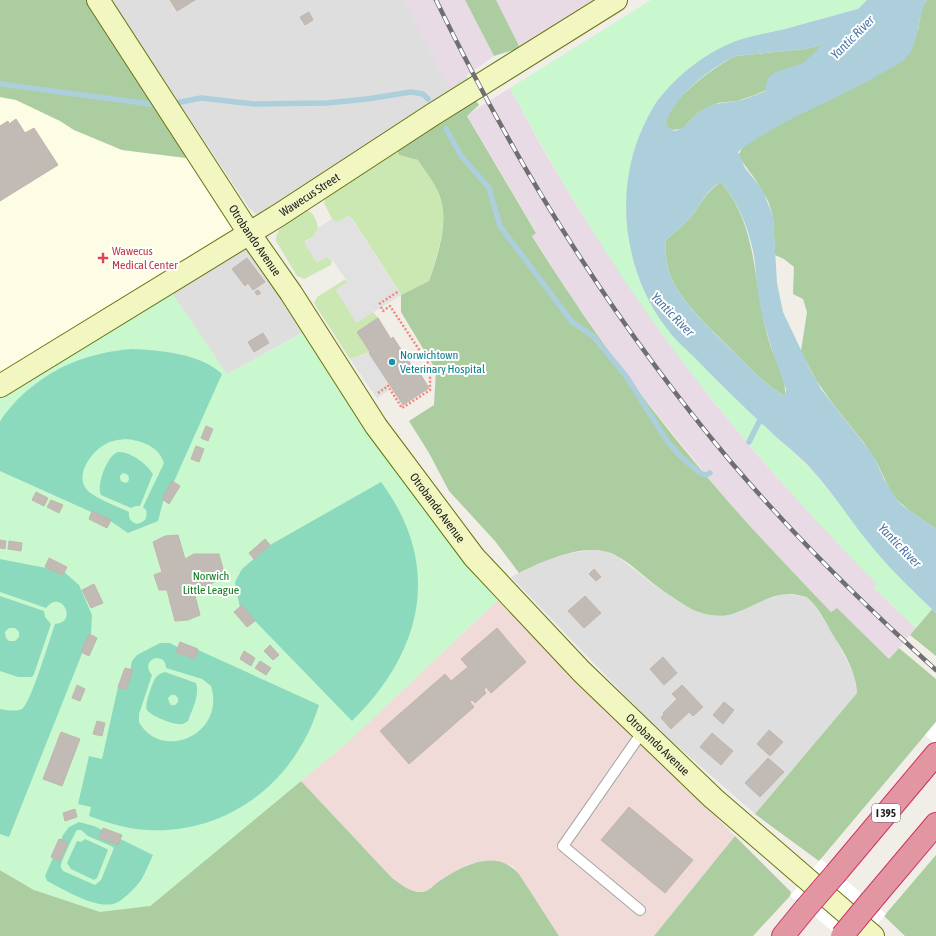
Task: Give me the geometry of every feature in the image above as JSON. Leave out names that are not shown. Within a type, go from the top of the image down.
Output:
[{"type":"highway","name":"I 395","points":[[783,936],[936,754]]},
{"type":"highway","points":[[842,936],[936,824]]},
{"type":"street","name":"Otrobando Avenue","points":[[98,0],[249,234],[291,293],[376,426],[474,556],[582,672],[712,798],[873,936]]},
{"type":"street","name":"Wawecus Street","points":[[0,386],[249,234],[444,107],[616,0]]},
{"type":"lane","points":[[640,910],[563,846],[643,731]]},
{"type":"path","points":[[379,304],[399,290]]},
{"type":"path","points":[[375,395],[389,386],[402,408],[430,390],[430,366],[390,306],[383,311],[381,307]]},
{"type":"path","points":[[420,374],[430,366]]},
{"type":"shaded area","points":[[111,0],[426,0],[469,81],[271,207],[261,213],[256,214],[249,208]]},
{"type":"shaded area","points":[[404,0],[465,0],[494,56],[449,88]]},
{"type":"shaded area","points":[[496,0],[598,0],[520,48]]},
{"type":"shaded area","points":[[510,88],[543,149],[578,208],[634,294],[674,350],[716,405],[760,458],[878,584],[873,587],[916,628],[889,659],[837,609],[831,612],[769,547],[720,492],[631,382],[570,295],[532,235],[536,232],[467,115]]},
{"type":"shaded area","name":"Wawecus Medical Center","points":[[0,97],[16,100],[60,121],[74,130],[122,150],[202,160],[249,233],[0,381]]},
{"type":"shaded area","points":[[349,215],[401,295],[356,323],[336,290],[347,281],[331,258],[328,257],[317,263],[304,243],[314,236],[318,228],[332,219],[336,222]]},
{"type":"shaded area","points":[[249,233],[313,327],[227,374],[164,282]]},
{"type":"shaded area","points":[[369,353],[389,383],[386,386],[389,390],[379,397],[378,400],[350,359]]},
{"type":"shaded area","points":[[593,550],[604,551],[617,556],[654,585],[690,608],[709,615],[720,616],[739,611],[766,599],[784,594],[809,598],[837,641],[855,677],[857,693],[755,814],[669,739],[636,707],[511,577],[542,561],[558,555]]},
{"type":"shaded area","points":[[500,598],[735,836],[654,936],[559,936],[513,866],[499,862],[484,861],[469,864],[439,881],[429,890],[422,892],[409,890],[392,878],[301,781],[348,742]]},
{"type":"green space","points":[[0,0],[87,0],[140,78],[186,158],[122,150],[74,130],[60,121],[16,100],[0,97]]},
{"type":"green space","points":[[465,0],[496,0],[520,48],[494,56]]},
{"type":"green space","points":[[651,0],[868,0],[861,8],[731,43],[661,96],[651,111],[640,134],[629,172],[626,210],[629,245],[638,275],[651,304],[668,330],[725,389],[814,472],[878,554],[932,609],[916,628],[873,587],[877,584],[811,515],[780,480],[718,407],[689,370],[633,293],[584,218],[510,88]]},
{"type":"green space","points":[[927,0],[936,0],[936,529],[897,500],[890,490],[876,461],[864,443],[816,380],[801,351],[807,312],[803,299],[793,294],[794,267],[784,259],[775,255],[773,216],[768,201],[755,179],[741,160],[739,154],[747,140],[918,30],[922,7]]},
{"type":"green space","points":[[832,38],[839,38],[840,47],[833,57],[816,71],[737,101],[718,103],[699,112],[680,129],[672,130],[667,127],[666,123],[668,115],[688,90],[708,73],[728,60],[736,56],[805,49],[818,46]]},
{"type":"green space","points":[[472,95],[479,105],[467,116],[536,233],[532,236],[575,303],[669,430],[720,492],[831,612],[837,608],[889,659],[899,648],[936,679],[936,722],[819,861],[755,814],[857,693],[855,678],[849,662],[813,603],[804,596],[789,594],[773,597],[725,616],[706,614],[693,610],[661,590],[617,556],[594,550],[567,554],[541,563],[519,573],[495,541],[449,491],[429,453],[409,421],[434,405],[436,370],[401,312],[401,295],[429,281],[442,238],[443,215],[439,194],[418,160],[399,155],[397,149]]},
{"type":"green space","points":[[397,149],[399,155],[418,160],[439,194],[443,215],[441,238],[429,281],[401,295],[349,215],[336,222],[332,219],[324,203],[326,197]]},
{"type":"green space","points":[[721,182],[734,200],[743,219],[749,238],[764,320],[771,348],[784,382],[785,396],[771,387],[702,320],[681,296],[673,282],[669,270],[666,258],[666,240],[687,221],[707,194]]},
{"type":"green space","points":[[306,210],[313,215],[318,228],[314,236],[305,241],[332,260],[331,265],[304,279],[297,276],[276,241],[277,235],[282,226]]},
{"type":"green space","points":[[344,280],[347,281],[346,283],[336,290],[357,322],[373,312],[378,318],[358,332],[370,352],[350,359],[314,303],[317,297]]},
{"type":"green space","name":"Norwich Little League","points":[[172,293],[227,374],[307,331],[500,598],[348,742],[150,906],[100,912],[34,890],[0,870],[0,399]]},
{"type":"green space","points":[[132,349],[180,354],[203,362],[222,374],[172,486],[164,498],[158,521],[128,533],[109,520],[0,471],[0,422],[17,400],[30,388],[56,370],[84,358]],"holes":[[[125,439],[137,441],[153,448],[162,457],[164,463],[143,507],[146,510],[147,515],[144,521],[137,524],[130,520],[129,512],[89,492],[84,486],[83,480],[85,466],[99,449],[116,440]]]},
{"type":"green space","points":[[123,452],[133,456],[142,462],[153,474],[140,506],[131,508],[101,495],[101,478],[106,465],[114,454]],"holes":[[[124,473],[128,475],[129,479],[127,482],[125,483],[121,481],[120,477],[122,474]]]},
{"type":"green space","points":[[381,482],[400,513],[413,545],[418,576],[416,607],[409,637],[395,666],[376,694],[352,721],[252,618],[240,608],[235,582],[242,569],[270,545]]},
{"type":"green space","points":[[0,559],[62,570],[79,585],[92,615],[91,634],[9,837],[0,834],[0,709],[17,710],[22,709],[26,704],[35,683],[55,624],[62,622],[66,618],[67,613],[62,604],[57,602],[52,603],[46,608],[0,592]]},
{"type":"green space","points":[[0,596],[44,611],[45,617],[51,624],[32,677],[18,677],[0,671]],"holes":[[[9,628],[15,628],[19,632],[19,637],[15,641],[9,641],[6,638],[5,632]]]},
{"type":"green space","points":[[932,609],[936,613],[936,656],[910,635]]},
{"type":"green space","points":[[160,643],[170,643],[181,649],[196,649],[319,705],[308,732],[294,757],[276,779],[255,798],[232,812],[206,823],[178,829],[148,830],[103,821],[89,816],[91,807],[78,804],[89,756],[102,759],[118,687],[130,671],[132,661],[137,655]],"holes":[[[156,658],[164,661],[166,668],[202,679],[211,686],[213,703],[209,718],[201,729],[189,737],[175,741],[162,740],[149,734],[139,722],[139,714],[152,675],[148,665],[153,659]]]},
{"type":"green space","points":[[165,672],[196,683],[197,693],[195,702],[188,721],[184,724],[176,724],[167,721],[153,715],[147,710],[146,707],[148,698],[153,683],[159,674]],"holes":[[[171,695],[175,695],[178,698],[178,702],[175,705],[171,705],[168,698]]]},
{"type":"green space","points":[[301,781],[392,878],[406,888],[423,892],[430,889],[450,874],[470,865],[490,861],[500,862],[510,866],[519,874],[559,936],[0,936],[0,870],[34,890],[150,906]]},
{"type":"green space","points":[[79,822],[94,826],[153,855],[141,880],[117,903],[105,905],[88,901],[47,881],[45,876],[63,835],[69,827]],"holes":[[[77,830],[81,830],[88,836],[114,848],[101,880],[95,885],[63,871],[61,868],[68,847]]]},
{"type":"green space","points":[[735,836],[791,892],[790,896],[753,936],[654,936]]},
{"type":"green space","points":[[85,839],[108,850],[97,878],[94,880],[71,869],[67,863],[77,841],[81,842]]},
{"type":"green space","points":[[936,855],[936,936],[905,936],[884,916]]},
{"type":"water","points":[[868,0],[927,0],[921,14],[917,36],[907,57],[899,64],[868,81],[782,124],[745,146],[738,152],[745,168],[762,189],[773,216],[777,283],[783,312],[811,371],[821,389],[873,455],[884,479],[897,500],[903,506],[936,529],[936,613],[878,554],[809,467],[743,406],[671,334],[653,307],[641,283],[632,257],[628,230],[626,203],[628,176],[634,150],[644,125],[654,106],[677,79],[702,58],[731,43],[861,8]],"holes":[[[832,38],[839,38],[840,47],[830,60],[817,71],[794,78],[752,97],[708,107],[699,112],[679,130],[674,131],[666,124],[670,114],[684,94],[705,75],[726,61],[736,56],[805,49],[818,46]],[[721,182],[737,206],[751,242],[758,293],[763,316],[772,350],[786,389],[785,396],[758,376],[703,322],[681,296],[673,282],[669,270],[666,258],[666,240],[687,221],[711,189]]]},
{"type":"pier","points":[[936,722],[936,745],[925,735]]},
{"type":"pier","points":[[821,859],[886,914],[868,936],[838,936],[790,896]]},
{"type":"building","points":[[170,0],[195,0],[177,11]]},
{"type":"building","points":[[309,12],[313,20],[305,25],[300,17]]},
{"type":"building","points":[[16,119],[25,133],[34,128],[58,165],[0,201],[0,126],[8,121],[9,124]]},
{"type":"building","points":[[247,258],[265,282],[253,290],[248,283],[245,286],[232,269]]},
{"type":"building","points":[[258,290],[261,293],[257,295],[255,292]]},
{"type":"building","name":"Norwichtown Veterinary Hospital","points":[[378,318],[391,339],[393,337],[417,374],[419,372],[429,388],[403,405],[357,332]]},
{"type":"building","points":[[263,333],[269,343],[254,352],[248,342]]},
{"type":"building","points":[[206,426],[213,429],[208,441],[201,438]]},
{"type":"building","points":[[196,446],[204,449],[199,462],[191,459]]},
{"type":"building","points":[[172,481],[180,486],[169,504],[162,499]]},
{"type":"building","points":[[36,492],[48,498],[44,506],[32,500]]},
{"type":"building","points":[[51,500],[63,505],[59,513],[47,507]]},
{"type":"building","points":[[92,511],[111,520],[107,528],[89,519]]},
{"type":"building","points":[[178,535],[185,559],[194,554],[219,554],[225,576],[203,588],[193,588],[200,615],[188,620],[175,621],[167,590],[159,590],[154,575],[162,572],[153,542],[165,536]]},
{"type":"building","points":[[265,539],[270,545],[254,559],[249,553]]},
{"type":"building","points":[[0,540],[6,541],[5,549],[0,548]]},
{"type":"building","points":[[9,541],[22,543],[21,551],[8,549]]},
{"type":"building","points":[[49,558],[67,567],[63,575],[45,567]]},
{"type":"building","points":[[594,569],[601,577],[596,581],[589,574]]},
{"type":"building","points":[[94,584],[103,603],[91,608],[82,590]]},
{"type":"building","points":[[585,596],[601,613],[584,628],[568,611]]},
{"type":"building","points":[[242,605],[255,621],[247,627],[234,612]]},
{"type":"building","points":[[497,628],[526,662],[491,693],[486,687],[484,690],[486,693],[475,703],[472,700],[470,702],[474,707],[409,764],[380,731],[445,674],[451,681],[468,667],[461,659]]},
{"type":"building","points":[[89,634],[97,638],[89,656],[81,652]]},
{"type":"building","points":[[180,642],[198,649],[195,659],[176,652]]},
{"type":"building","points":[[270,645],[279,655],[273,660],[264,651]]},
{"type":"building","points":[[244,651],[255,658],[251,666],[240,659]]},
{"type":"building","points":[[663,657],[677,673],[664,685],[650,669]]},
{"type":"building","points":[[260,661],[271,668],[266,675],[255,668]]},
{"type":"building","points":[[125,668],[133,670],[126,690],[118,687]]},
{"type":"building","points":[[77,685],[85,689],[80,701],[72,698]]},
{"type":"building","points":[[682,685],[703,707],[693,716],[689,712],[671,729],[661,718],[664,714],[663,713],[677,699],[672,694]]},
{"type":"building","points":[[724,702],[734,710],[723,724],[713,715]]},
{"type":"building","points":[[97,721],[105,723],[102,736],[93,734]]},
{"type":"building","points":[[769,730],[783,742],[770,756],[757,744]]},
{"type":"building","points":[[61,732],[80,739],[62,786],[43,779]]},
{"type":"building","points":[[712,733],[733,751],[721,765],[700,747]]},
{"type":"building","points":[[768,758],[784,772],[760,797],[745,783]]},
{"type":"building","points":[[629,807],[693,860],[665,893],[601,840]]},
{"type":"building","points":[[75,809],[77,817],[65,821],[63,813]]},
{"type":"building","points":[[103,828],[122,835],[118,845],[99,838]]},
{"type":"building","points":[[59,839],[68,842],[60,861],[51,857]]},
{"type":"waterway","name":"Yantic River","points":[[782,87],[812,77],[890,0]]},
{"type":"waterway","points":[[0,84],[158,105]]},
{"type":"waterway","points":[[171,104],[201,98],[254,104],[327,103],[367,99],[411,92],[423,94],[428,99]]},
{"type":"waterway","points":[[446,129],[462,157],[489,188],[500,226],[572,322],[593,336],[626,376],[667,441],[680,456],[700,473],[706,475],[710,473]]},
{"type":"waterway","points":[[749,442],[762,416]]},
{"type":"railway","points":[[436,0],[499,122],[533,182],[607,298],[646,354],[731,462],[779,517],[856,595],[936,670]]},
{"type":"place","name":"Wawecus Medical Center","points":[[103,258]]},
{"type":"place","name":"Norwichtown Veterinary Hospital","points":[[392,362]]}]
